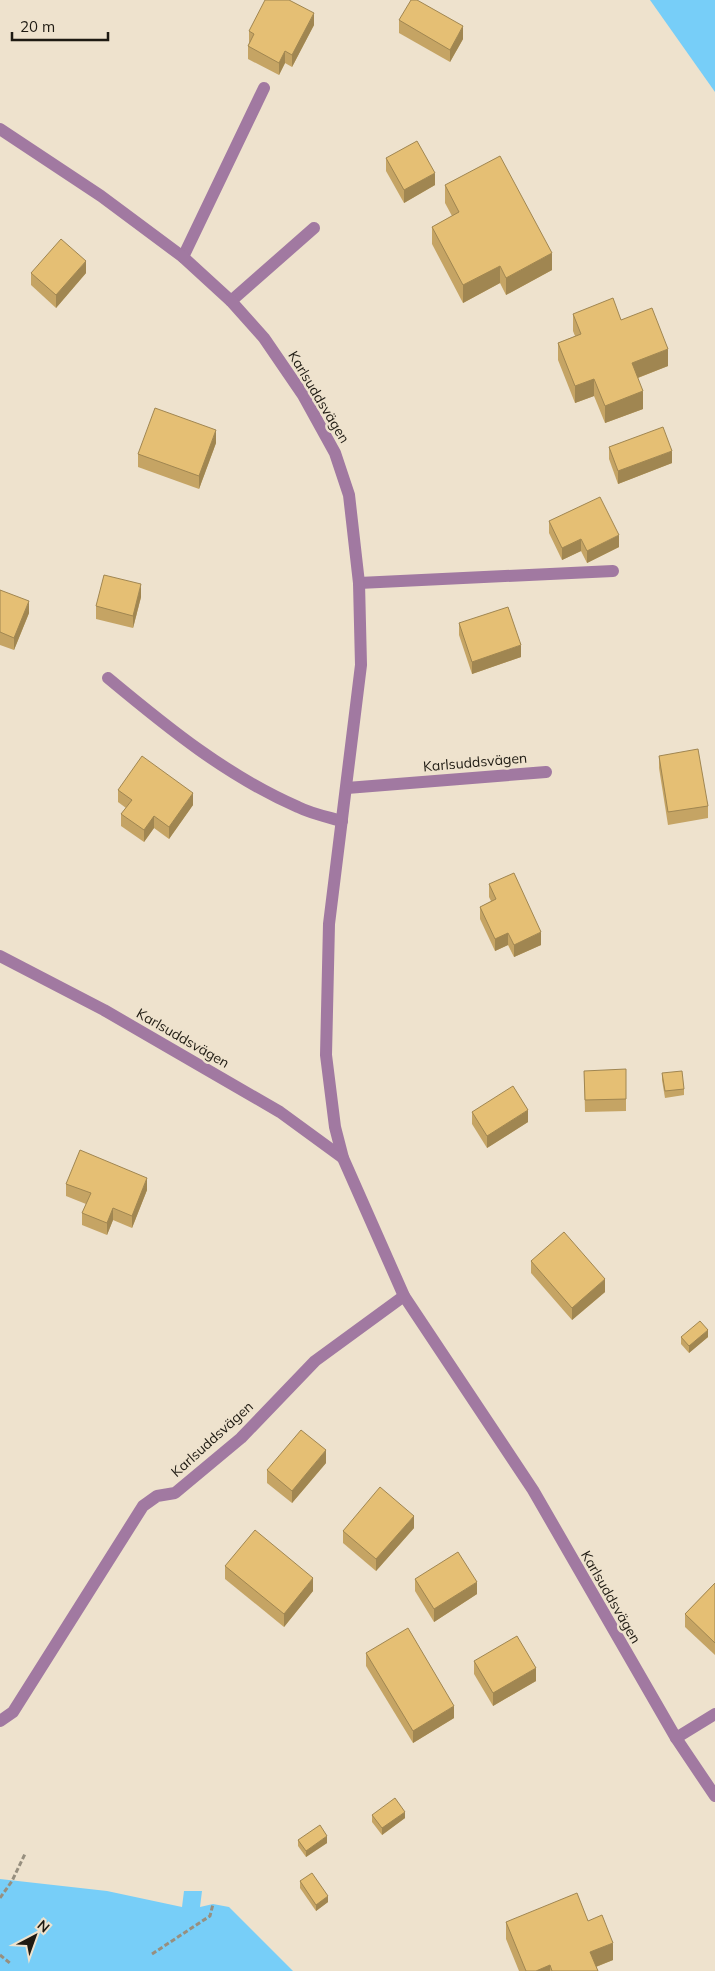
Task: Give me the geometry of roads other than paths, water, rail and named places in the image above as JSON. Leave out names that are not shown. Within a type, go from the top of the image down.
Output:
[{"type":"street","points":[[183,257],[264,88]]},
{"type":"street","name":"Karlsuddsvägen","points":[[0,129],[101,196],[183,257],[231,301],[264,338],[298,387],[335,453],[349,495],[359,583],[361,665],[328,924],[326,1056],[335,1127],[344,1158],[404,1296],[533,1490],[676,1738],[715,1796]]},
{"type":"street","points":[[231,301],[314,228]]},
{"type":"street","points":[[359,583],[614,571]]},
{"type":"street","points":[[108,678],[212,761],[257,787],[300,808],[342,821]]},
{"type":"street","name":"Karlsuddsvägen","points":[[346,788],[546,772]]},
{"type":"street","name":"Karlsuddsvägen","points":[[0,956],[104,1010],[272,1108],[344,1158]]},
{"type":"street","name":"Karlsuddsvägen","points":[[0,1722],[13,1712],[143,1506],[157,1496],[175,1493],[241,1438],[316,1361],[404,1296]]},
{"type":"street","points":[[676,1738],[715,1714]]},
{"type":"water","points":[[650,0],[715,0],[715,92]]},
{"type":"water","points":[[0,1879],[107,1891],[182,1907],[184,1891],[202,1891],[200,1907],[213,1904],[229,1907],[293,1971],[0,1971]]}]
